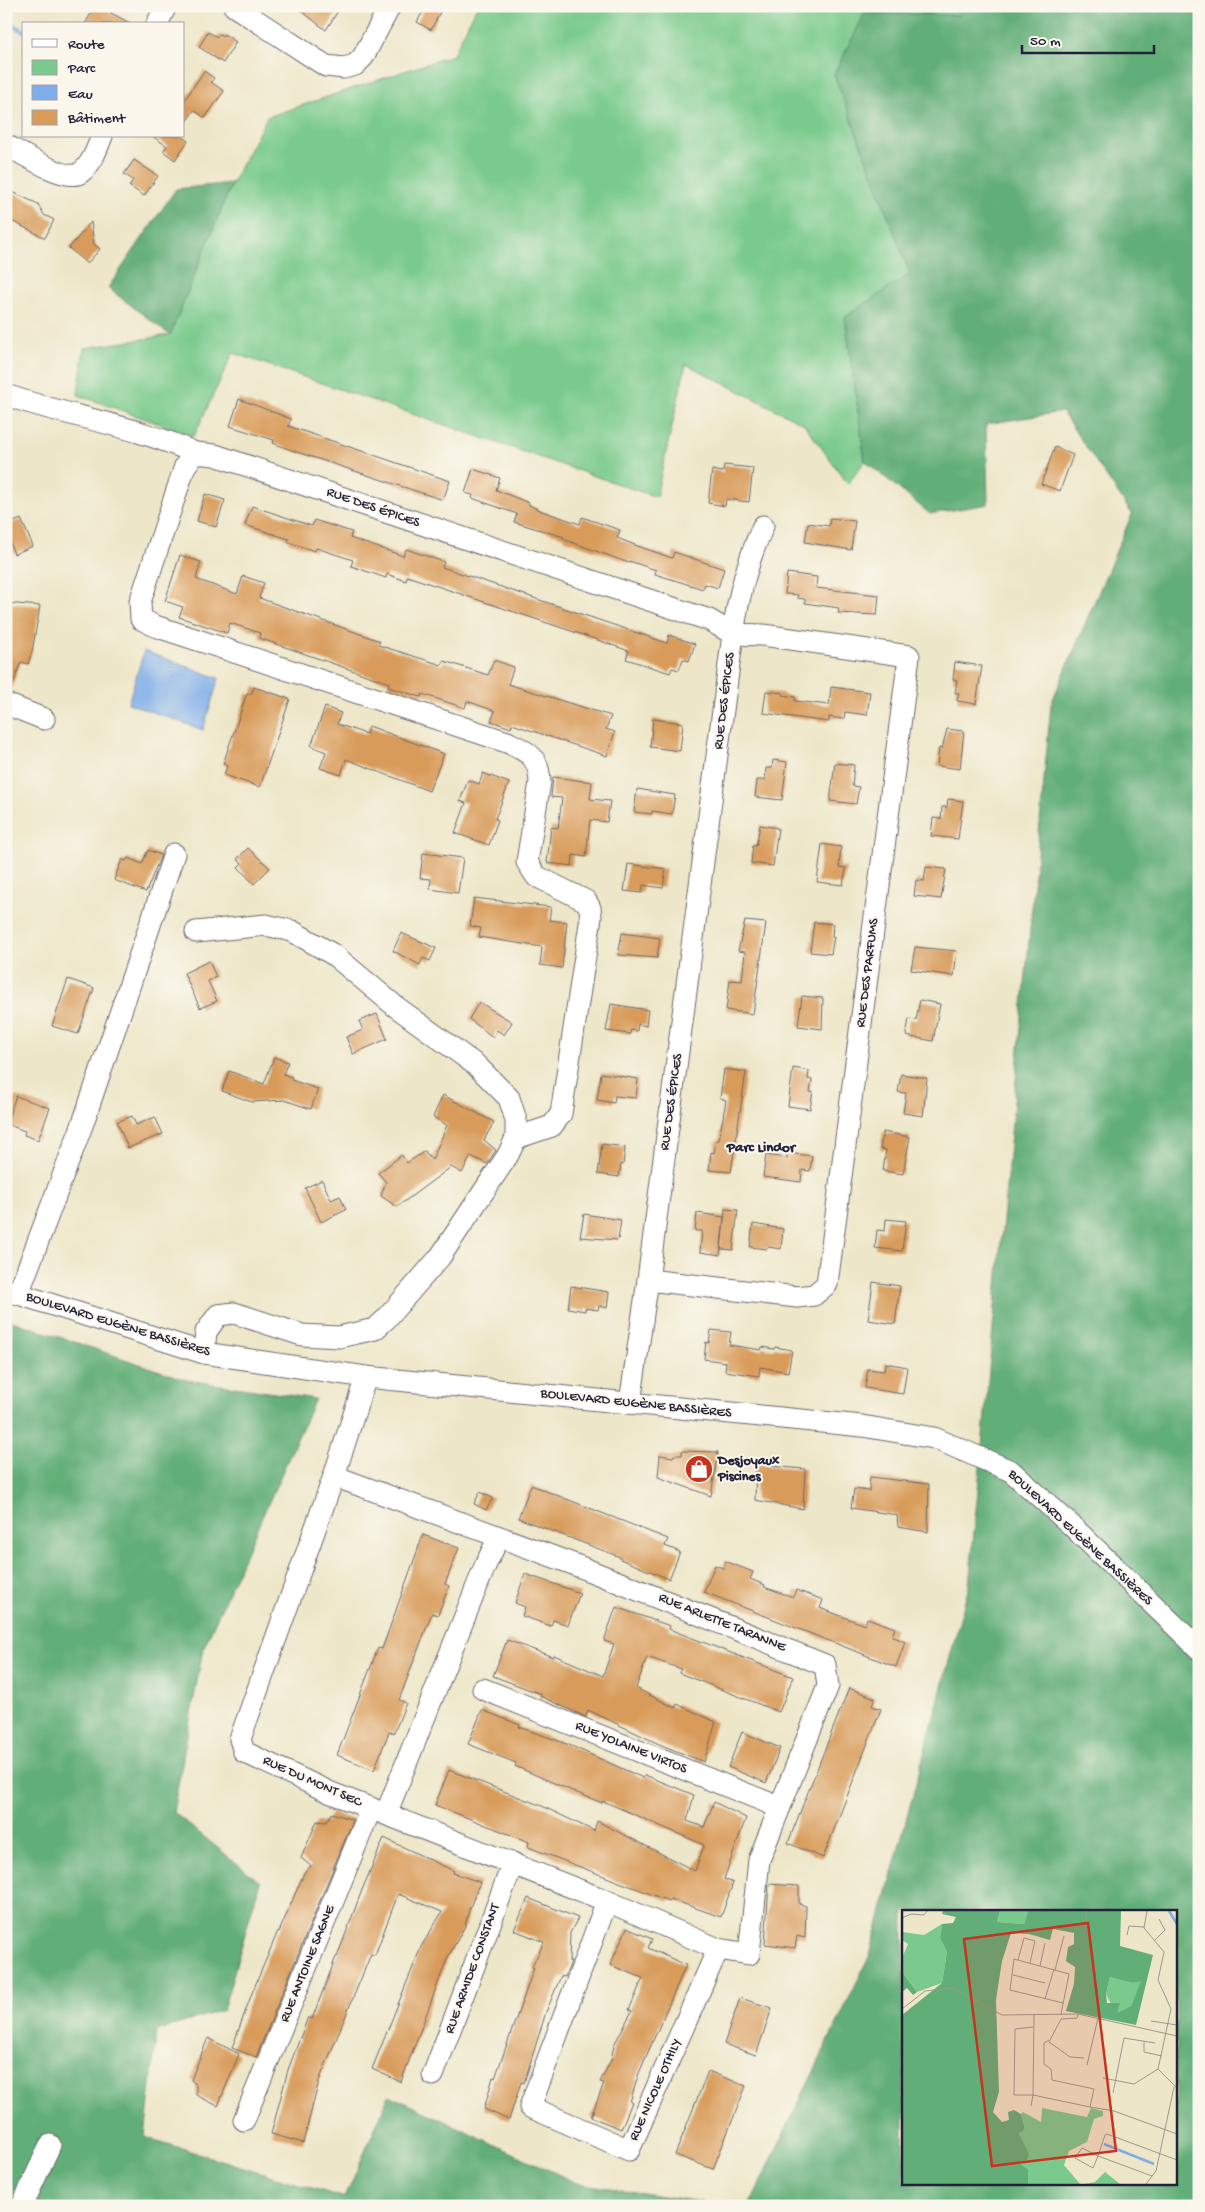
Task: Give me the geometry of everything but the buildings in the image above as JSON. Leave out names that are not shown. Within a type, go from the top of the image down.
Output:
[{"type":"street","points":[[158,22],[166,6]]},
{"type":"street","points":[[234,6],[326,66],[344,68],[359,62],[390,6]]},
{"type":"street","points":[[6,145],[64,175],[79,174],[89,165],[101,138]]},
{"type":"street","name":"RUE DES ÉPICES","points":[[6,395],[29,403],[112,424],[181,446],[195,453],[215,455],[709,620],[733,634],[648,1280],[630,1403]]},
{"type":"street","points":[[195,453],[186,466],[140,602],[141,619],[155,626],[506,742],[524,750],[535,759],[540,769],[540,782],[527,862],[536,876],[586,901],[590,908],[591,917],[561,1114],[552,1126],[516,1138]]},
{"type":"street","points":[[733,634],[737,607],[755,544],[763,526]]},
{"type":"street","name":"RUE DES PARFUMS","points":[[648,1280],[797,1297],[814,1295],[827,1284],[909,656],[763,635],[733,634]]},
{"type":"street","points":[[6,704],[44,719]]},
{"type":"street","points":[[12,1292],[83,1124],[174,854]]},
{"type":"street","points":[[196,932],[266,925],[292,931],[334,955],[395,1006],[476,1065],[509,1098],[516,1120],[516,1138],[508,1155],[440,1257],[375,1329],[339,1337],[302,1334],[234,1313],[218,1315],[206,1332],[204,1353]]},
{"type":"street","name":"BOULEVARD EUGÈNE BASSIÈRES","points":[[12,1292],[204,1353],[366,1377],[862,1426],[934,1438],[1011,1471],[1072,1526],[1199,1649]]},
{"type":"street","name":"RUE DU MONT SEC","points":[[366,1377],[334,1476],[240,1739],[244,1752],[329,1792],[607,1901],[718,1949],[749,1954]]},
{"type":"street","name":"RUE ARLETTE TARANNE","points":[[334,1476],[500,1537],[826,1665],[828,1686],[759,1860],[749,1954]]},
{"type":"street","name":"RUE ANTOINE SAGNE","points":[[244,2120],[485,1566],[500,1537]]},
{"type":"street","name":"RUE YOLAINE VIRTOS","points":[[483,1689],[779,1807]]},
{"type":"street","name":"RUE ARMIDE CONSTANT","points":[[433,2075],[512,1863]]},
{"type":"street","name":"RUE NICOLE OTHILY","points":[[607,1901],[530,2107],[629,2150],[718,1949]]},
{"type":"street","points":[[22,2206],[50,2145]]},
{"type":"green space","points":[[477,6],[951,6],[961,15],[866,13],[834,74],[911,274],[845,317],[865,461],[848,484],[804,424],[686,364],[656,497],[233,353],[194,436],[78,395],[84,348],[170,335],[232,183],[267,117],[453,55]]},
{"type":"green space","points":[[951,6],[1199,6],[1199,2206],[749,2206],[870,1955],[969,1586],[1051,704],[1132,514],[1062,412],[986,424],[988,504],[930,514],[865,461],[845,317],[910,274],[834,74],[865,13],[960,15]]},
{"type":"green space","points":[[232,183],[170,335],[108,288],[176,189]]},
{"type":"green space","points":[[6,1319],[187,1380],[315,1399],[203,1649],[173,1812],[260,1882],[223,2010],[157,2031],[145,2137],[345,2198],[389,2095],[577,2183],[727,2206],[6,2206]]},
{"type":"water","points":[[144,651],[219,678],[203,730],[128,703]]},
{"type":"waterway","points":[[6,22],[22,30]]},
{"type":"place","name":"Desjoyaux Piscines","points":[[699,1469]]},
{"type":"district","name":"Parc Lindor","points":[[761,1148]]}]
